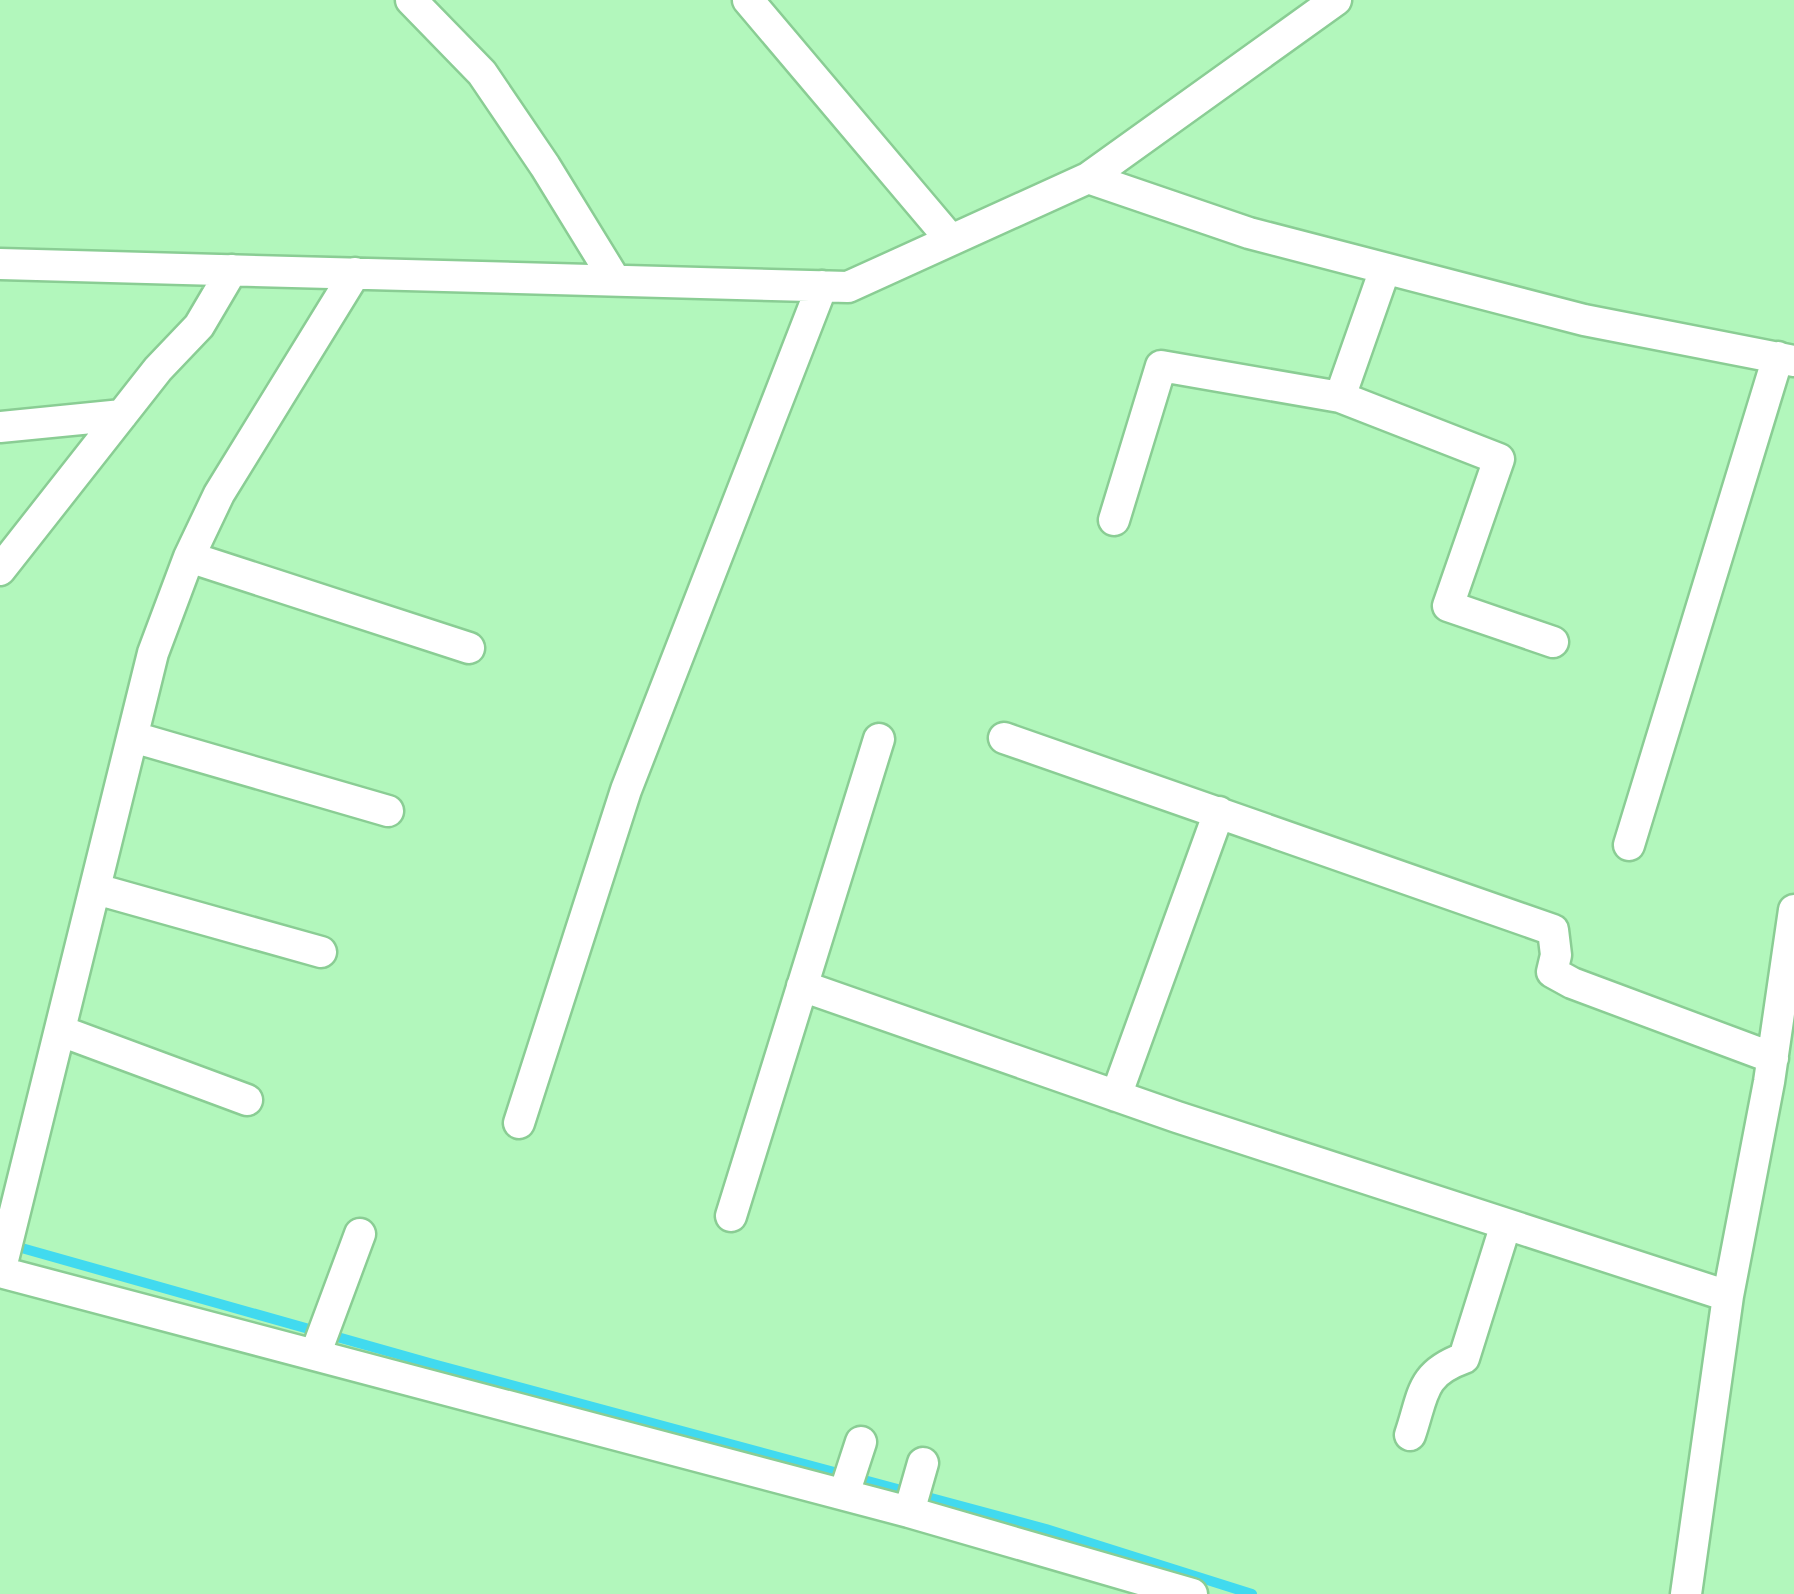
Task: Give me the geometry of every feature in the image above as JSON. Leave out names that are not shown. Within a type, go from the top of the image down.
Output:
[{"type":"street","points":[[411,0],[482,73],[546,166],[615,280]]},
{"type":"street","points":[[748,0],[951,240]]},
{"type":"street","points":[[0,264],[848,287],[1088,178],[1336,0]]},
{"type":"street","points":[[1088,178],[1249,233],[1584,320],[1786,359],[1630,845]]},
{"type":"street","points":[[1340,398],[1386,268]]},
{"type":"street","points":[[0,570],[158,369],[199,326],[232,270]]},
{"type":"street","points":[[355,273],[240,458],[189,558],[153,653],[5,1246],[320,1342],[851,1472],[915,1491],[1192,1594]]},
{"type":"street","points":[[519,1124],[626,790],[822,286]]},
{"type":"street","points":[[1114,520],[1161,366],[1340,398],[1499,459],[1448,606],[1553,642]]},
{"type":"street","points":[[0,427],[122,415]]},
{"type":"street","points":[[189,558],[468,648]]},
{"type":"street","points":[[133,737],[388,811]]},
{"type":"street","points":[[1004,738],[1553,930],[1556,955],[1552,972],[1773,1058]]},
{"type":"street","points":[[731,1216],[879,739]]},
{"type":"street","points":[[1116,1096],[1219,812]]},
{"type":"street","points":[[96,889],[321,952]]},
{"type":"street","points":[[1686,1594],[1728,1296],[1773,1058],[1794,910]]},
{"type":"street","points":[[802,986],[1116,1096],[1728,1296]]},
{"type":"street","points":[[61,1032],[247,1100]]},
{"type":"street","points":[[1410,1435],[1429,1377],[1464,1358],[1506,1224]]},
{"type":"street","points":[[320,1342],[360,1234]]},
{"type":"waterway","points":[[11,1245],[433,1364],[1046,1529],[1252,1594]]}]
